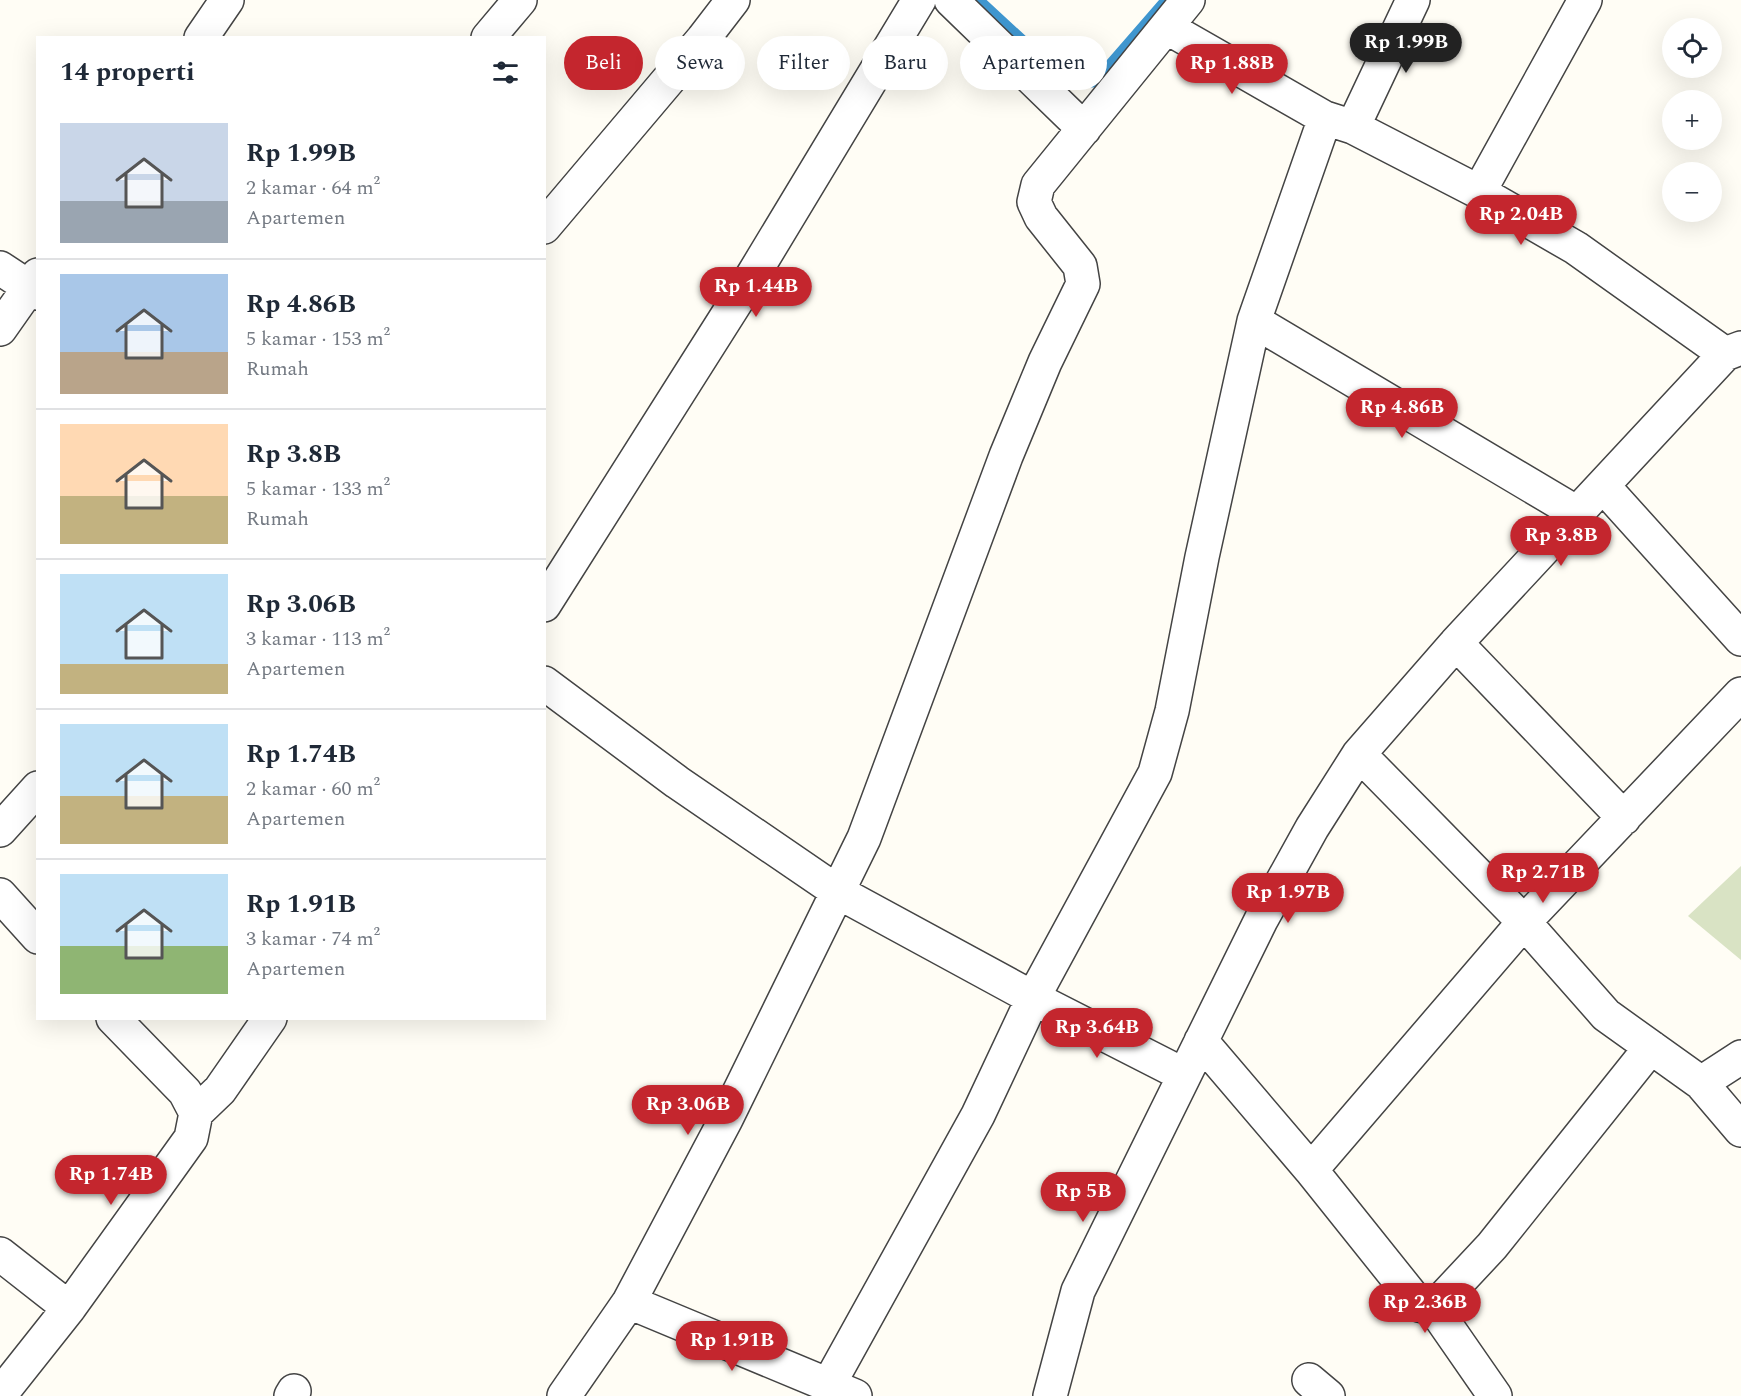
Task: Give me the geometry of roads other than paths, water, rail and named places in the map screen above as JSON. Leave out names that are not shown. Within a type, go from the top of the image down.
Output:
[{"type":"street","points":[[202,36],[227,0]]},
{"type":"street","points":[[490,36],[520,0]]},
{"type":"street","points":[[546,226],[733,0]]},
{"type":"street","points":[[546,602],[747,285],[919,0]]},
{"type":"street","points":[[564,1396],[629,1302],[726,1119],[864,838],[1006,456],[1045,362],[1083,284],[1080,266],[1041,217],[1034,202],[1038,185],[1188,0]]},
{"type":"street","points":[[629,1302],[842,1390],[978,1115],[1033,998],[1155,773],[1172,711],[1202,557],[1254,321],[1339,122],[1413,0]]},
{"type":"street","points":[[1479,192],[1585,0]]},
{"type":"street","points":[[960,2],[1084,129]]},
{"type":"street","points":[[1050,1396],[1078,1291],[1272,899],[1312,828],[1359,754],[1456,643],[1576,513],[1604,487],[1733,351],[1576,248],[1479,192],[1339,122],[1166,27]]},
{"type":"street","points":[[0,268],[35,285],[0,329]]},
{"type":"street","points":[[1254,321],[1576,513]]},
{"type":"street","points":[[1604,487],[1741,639]]},
{"type":"street","points":[[1456,643],[1624,818]]},
{"type":"street","points":[[546,684],[677,782],[838,892],[1033,998],[1184,1075]]},
{"type":"street","points":[[1311,1170],[1524,922],[1741,694]]},
{"type":"street","points":[[1359,754],[1524,922],[1606,1015],[1701,1083],[1741,1130]]},
{"type":"street","points":[[0,830],[36,790]]},
{"type":"street","points":[[0,895],[36,935]]},
{"type":"street","points":[[116,1020],[185,1092],[196,1113]]},
{"type":"street","points":[[0,1395],[69,1308],[191,1138],[196,1113],[220,1090],[269,1020]]},
{"type":"street","points":[[1201,1041],[1311,1170],[1419,1305],[1434,1308],[1495,1396]]},
{"type":"street","points":[[1434,1308],[1492,1246],[1651,1047]]},
{"type":"street","points":[[1701,1083],[1741,1057]]},
{"type":"street","points":[[0,1254],[69,1308]]},
{"type":"waterway","points":[[980,0],[1069,82],[1093,83],[1165,0]]}]
